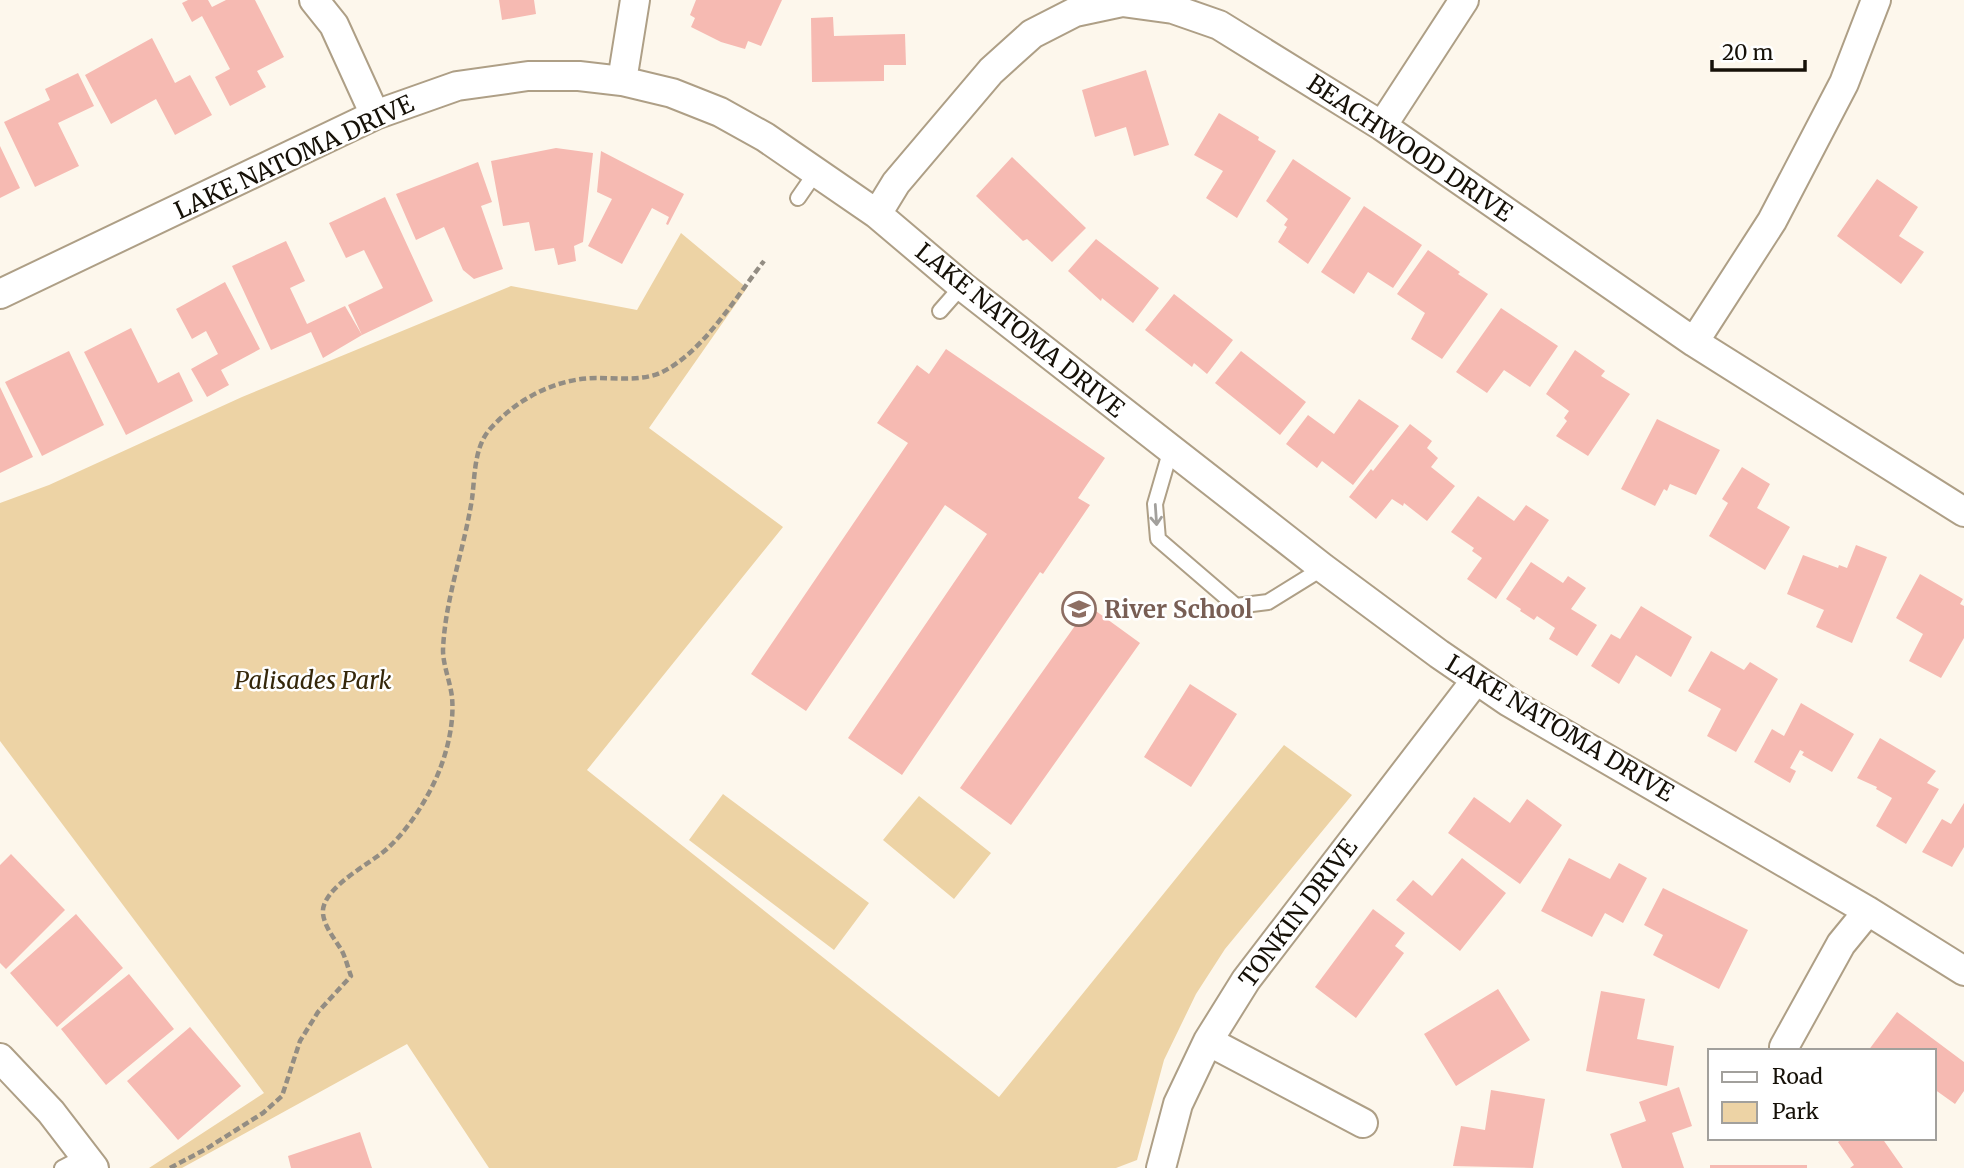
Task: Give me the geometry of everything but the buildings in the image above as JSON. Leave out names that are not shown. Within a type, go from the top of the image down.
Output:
[{"type":"street","points":[[314,0],[334,25],[375,115]]},
{"type":"street","points":[[621,81],[635,0]]},
{"type":"street","points":[[1382,126],[1464,0]]},
{"type":"street","points":[[1694,342],[1772,221],[1844,83],[1876,0]]},
{"type":"street","name":"BEACHWOOD DRIVE","points":[[877,214],[896,183],[991,71],[1032,34],[1075,12],[1122,1],[1172,9],[1219,25],[1382,126],[1694,342],[1964,512]]},
{"type":"street","name":"LAKE NATOMA DRIVE","points":[[0,294],[375,115],[457,86],[528,76],[579,76],[621,81],[672,93],[720,112],[765,137],[877,214],[962,286],[1323,568],[1476,680],[1509,702],[1868,911],[1964,971]]},
{"type":"street","name":"TONKIN DRIVE","points":[[1161,1168],[1178,1104],[1208,1041],[1246,980],[1476,680]]},
{"type":"street","points":[[1784,1047],[1841,944],[1868,911]]},
{"type":"street","points":[[1208,1041],[1363,1123]]},
{"type":"street","points":[[0,1058],[51,1112],[80,1164]]},
{"type":"lane","points":[[798,198],[816,172]]},
{"type":"lane","points":[[940,312],[962,286]]},
{"type":"lane","points":[[1171,449],[1154,504],[1158,540],[1236,606],[1268,602],[1323,568]]},
{"type":"path","points":[[170,1168],[263,1113],[282,1096],[300,1041],[318,1012],[351,976],[344,953],[331,934],[323,912],[325,902],[344,880],[387,849],[405,830],[427,797],[440,767],[451,729],[452,697],[443,653],[447,615],[471,500],[476,460],[488,431],[514,407],[557,384],[593,378],[629,379],[658,374],[667,369],[701,341],[764,261]]},
{"type":"green space","name":"Palisades Park","points":[[681,233],[747,288],[649,428],[783,527],[587,770],[999,1097],[1284,745],[1352,795],[1225,949],[1196,994],[1164,1060],[1137,1160],[1116,1168],[489,1168],[407,1044],[182,1168],[149,1168],[264,1093],[0,741],[0,503],[49,485],[242,397],[511,286],[637,310]]},
{"type":"green space","points":[[723,794],[869,903],[834,950],[689,840]]},
{"type":"green space","points":[[919,796],[991,853],[954,899],[883,840]]},
{"type":"place","name":"River School","points":[[1079,609]]}]
